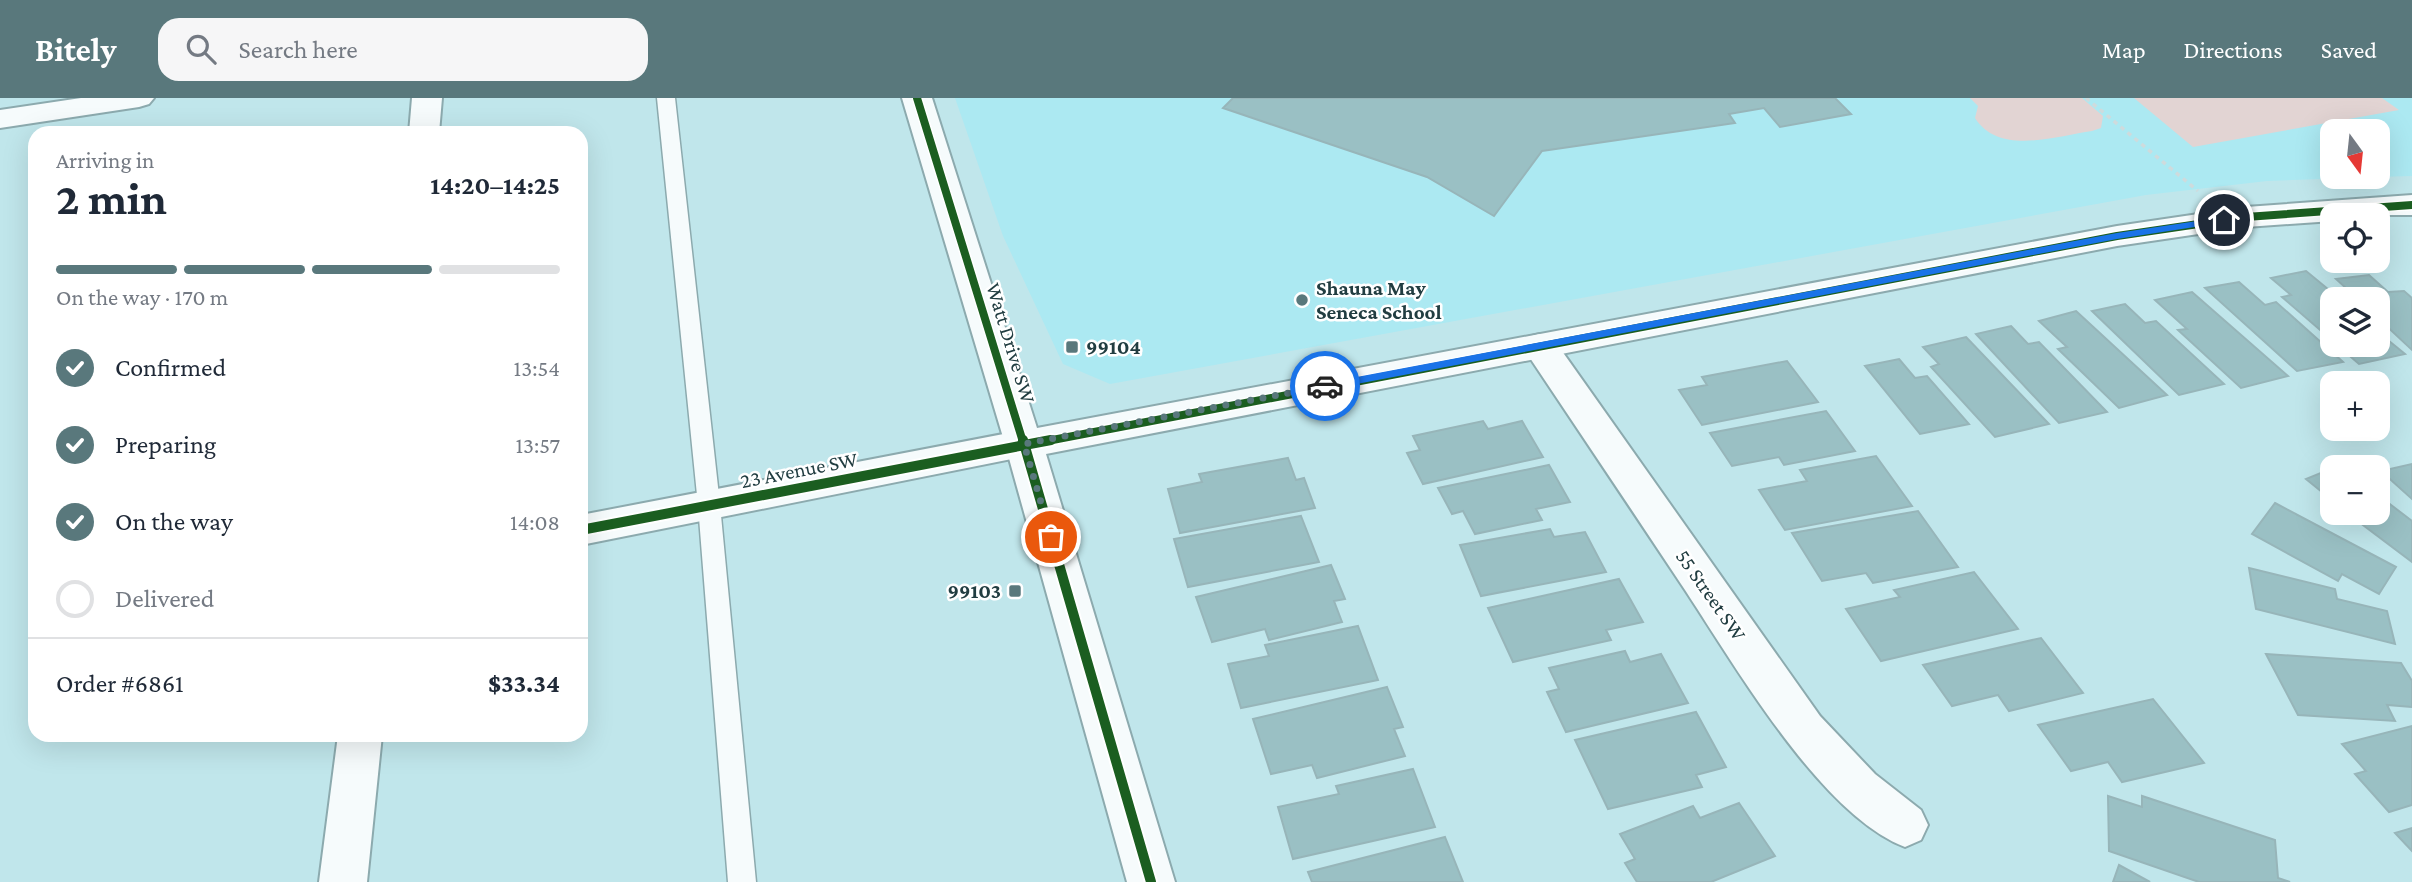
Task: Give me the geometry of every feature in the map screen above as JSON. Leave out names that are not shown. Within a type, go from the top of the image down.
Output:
[{"type":"street","points":[[0,119],[139,98]]},
{"type":"street","points":[[425,126],[427,98]]},
{"type":"street","name":"Watt Drive SW","points":[[917,98],[1024,444],[1152,882]]},
{"type":"street","name":"23 Avenue SW","points":[[588,529],[2117,236],[2246,217],[2412,205]]},
{"type":"street","name":"55 Street SW","points":[[1540,346],[1804,730],[1859,789],[1905,825]]},
{"type":"street","points":[[344,882],[359,742]]},
{"type":"lane","points":[[666,98],[709,505],[742,882]]},
{"type":"path","points":[[2086,98],[2204,196]]},
{"type":"shaded area","name":"Shauna May Seneca School","points":[[955,98],[2412,98],[2412,176],[2390,177],[2390,119],[2320,119],[2320,179],[2267,181],[2146,195],[1110,384],[1063,364],[1003,236]]},
{"type":"shaded area","points":[[1970,98],[2082,98],[2103,116],[2101,128],[2029,141],[1998,137],[1985,130],[1975,118],[1978,106]]},
{"type":"shaded area","points":[[2134,98],[2382,98],[2399,110],[2349,119],[2320,119],[2320,124],[2193,147]]},
{"type":"building","points":[[1233,98],[1835,98],[1851,114],[1780,127],[1764,108],[1729,114],[1735,123],[1542,151],[1494,216],[1427,177],[1223,108]]},
{"type":"building","points":[[2306,271],[2325,287],[2320,287],[2320,330],[2282,297],[2291,295],[2271,278]]},
{"type":"building","points":[[2369,275],[2382,287],[2345,287],[2336,279]]},
{"type":"building","points":[[2239,282],[2265,305],[2276,302],[2320,341],[2320,357],[2337,357],[2343,362],[2297,371],[2205,288]]},
{"type":"building","points":[[2404,291],[2412,298],[2412,350],[2390,329],[2390,292]]},
{"type":"building","points":[[2192,292],[2288,376],[2241,388],[2178,330],[2187,329],[2155,300]]},
{"type":"building","points":[[2125,304],[2145,323],[2156,321],[2224,384],[2179,395],[2092,311]]},
{"type":"building","points":[[2076,311],[2167,395],[2119,408],[2058,349],[2067,347],[2039,321]]},
{"type":"building","points":[[2011,326],[2028,344],[2039,342],[2107,412],[2059,423],[1976,334]]},
{"type":"building","points":[[1966,337],[2049,424],[1995,437],[1931,367],[1939,364],[1923,347]]},
{"type":"building","points":[[2390,342],[2405,354],[2359,364],[2351,357],[2390,357]]},
{"type":"building","points":[[1899,359],[1915,378],[1927,376],[1969,424],[1920,434],[1865,366]]},
{"type":"building","points":[[1787,361],[1818,402],[1702,425],[1679,390],[1707,385],[1702,377]]},
{"type":"building","points":[[1826,411],[1855,451],[1784,465],[1779,457],[1732,466],[1710,433]]},
{"type":"building","points":[[1483,421],[1488,429],[1522,421],[1543,457],[1423,484],[1407,453],[1420,450],[1413,436]]},
{"type":"building","points":[[1876,456],[1912,506],[1785,530],[1759,490],[1807,481],[1800,470]]},
{"type":"building","points":[[1288,458],[1296,480],[1304,478],[1315,508],[1180,533],[1168,489],[1202,482],[1199,474]]},
{"type":"building","points":[[2412,464],[2412,499],[2390,479],[2390,469]]},
{"type":"building","points":[[1549,465],[1570,502],[1536,509],[1542,520],[1475,534],[1463,511],[1452,514],[1438,488]]},
{"type":"building","points":[[2320,473],[2320,490],[2306,479]]},
{"type":"building","points":[[2275,503],[2396,567],[2379,594],[2342,574],[2338,581],[2252,534]]},
{"type":"building","points":[[2390,504],[2412,521],[2412,562],[2363,525],[2390,525]]},
{"type":"building","points":[[1918,511],[1958,567],[1873,583],[1866,573],[1822,581],[1792,533]]},
{"type":"building","points":[[1301,516],[1319,562],[1188,587],[1174,539]]},
{"type":"building","points":[[1550,529],[1554,537],[1585,532],[1606,572],[1481,596],[1460,545]]},
{"type":"building","points":[[1331,565],[1345,599],[1334,601],[1342,622],[1269,640],[1265,629],[1212,642],[1196,597]]},
{"type":"building","points":[[2249,568],[2335,589],[2337,599],[2387,611],[2395,644],[2256,609]]},
{"type":"building","points":[[1974,572],[2018,629],[1881,661],[1846,609],[1900,597],[1894,590]]},
{"type":"building","points":[[1619,579],[1643,622],[1606,630],[1611,640],[1513,662],[1488,608]]},
{"type":"building","points":[[1358,626],[1378,680],[1241,708],[1228,664],[1269,656],[1265,645]]},
{"type":"building","points":[[2041,638],[2083,693],[2009,711],[1998,695],[1952,706],[1923,665]]},
{"type":"building","points":[[1625,651],[1630,662],[1661,654],[1688,703],[1566,732],[1547,692],[1559,689],[1549,668]]},
{"type":"building","points":[[2266,654],[2401,663],[2412,681],[2412,707],[2387,705],[2395,721],[2298,715]]},
{"type":"building","points":[[1387,687],[1403,727],[1394,729],[1405,756],[1317,778],[1312,765],[1271,774],[1253,719]]},
{"type":"building","points":[[2153,699],[2204,763],[2122,782],[2108,762],[2071,771],[2038,725]]},
{"type":"building","points":[[1696,712],[1726,767],[1696,775],[1702,787],[1608,809],[1575,740]]},
{"type":"building","points":[[2412,726],[2412,805],[2389,812],[2355,774],[2366,771],[2342,744]]},
{"type":"building","points":[[1413,769],[1435,827],[1293,859],[1278,807],[1339,794],[1336,786]]},
{"type":"building","points":[[2108,796],[2142,807],[2142,796],[2275,840],[2278,878],[2290,882],[2199,882],[2109,851]]},
{"type":"building","points":[[1739,803],[1775,856],[1711,882],[1637,882],[1625,863],[1635,859],[1620,834],[1693,806],[1700,818]]},
{"type":"building","points":[[2412,828],[2412,851],[2395,833]]},
{"type":"building","points":[[1445,837],[1463,882],[1312,882],[1308,872]]},
{"type":"building","points":[[2119,865],[2150,882],[2113,882]]},
{"type":"cycle path","points":[[917,98],[1024,444],[1151,882]]},
{"type":"cycle path","points":[[588,529],[2117,236],[2246,217],[2412,205]]},
{"type":"way so far","points":[[1051,537],[1024,444],[1325,386]]},
{"type":"place","name":"Shauna May Seneca School","points":[[1302,300]]},
{"type":"place","name":"99104","points":[[1072,347]]},
{"type":"place","name":"99103","points":[[1015,591]]},
{"type":"route","points":[[1325,386],[2117,236],[2224,220]]}]
